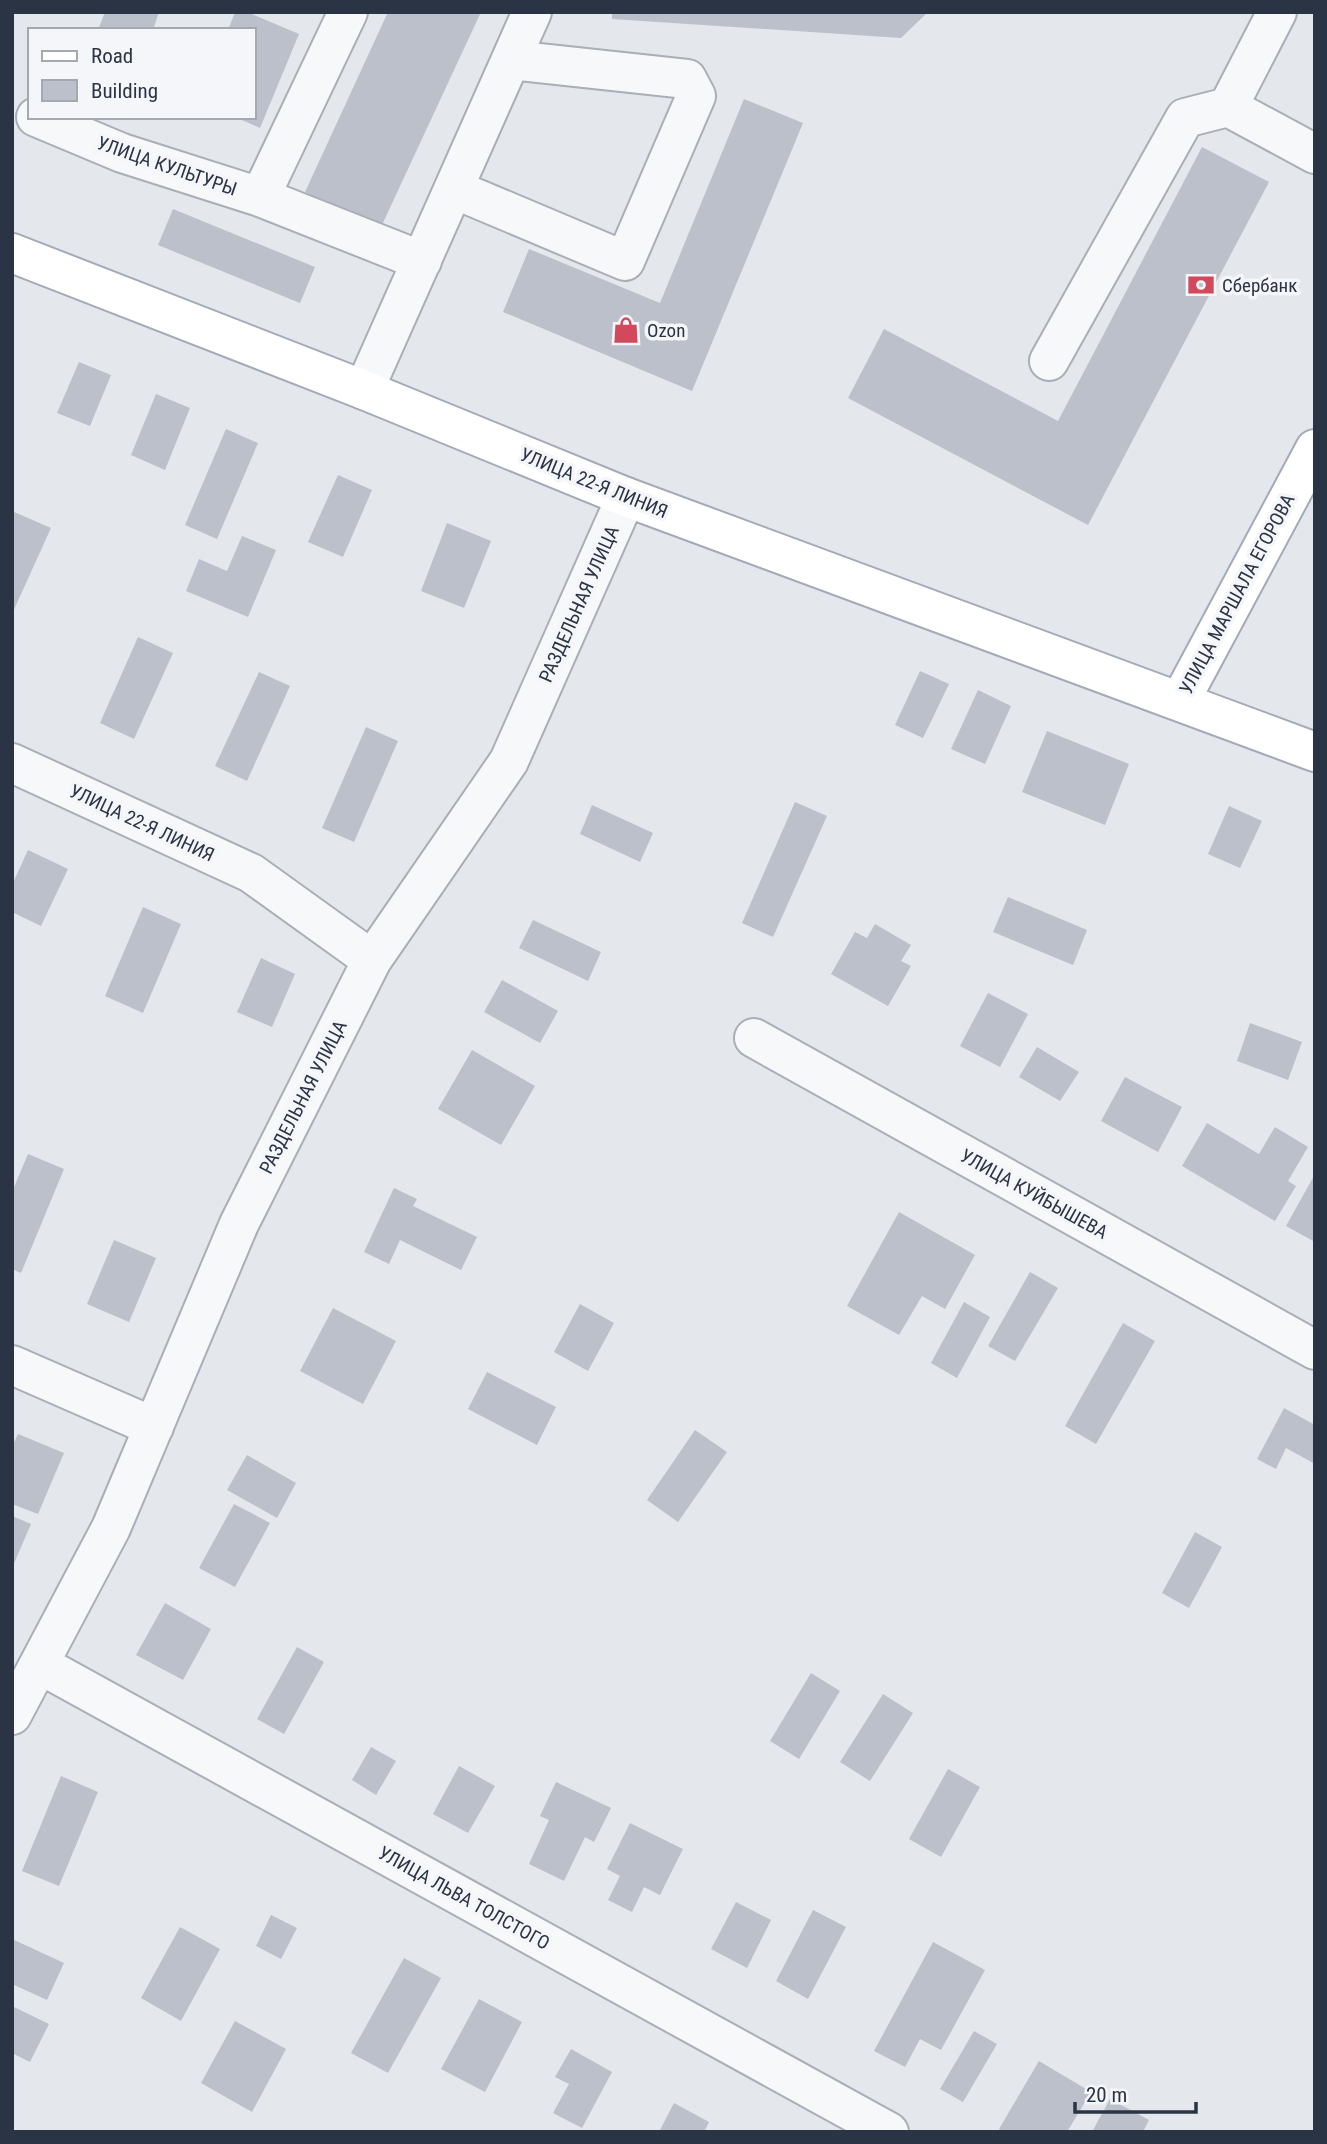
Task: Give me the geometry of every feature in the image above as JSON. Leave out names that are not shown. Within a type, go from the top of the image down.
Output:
[{"type":"main road","name":"УЛИЦА 22-Я ЛИНИЯ","points":[[12,253],[364,390],[626,497],[1315,752]]},
{"type":"main road","name":"УЛИЦА МАРШАЛА ЕГОРОВА","points":[[1180,701],[1315,449]]},
{"type":"street","points":[[260,197],[348,12]]},
{"type":"street","points":[[364,390],[532,12]]},
{"type":"street","points":[[1228,107],[1277,12]]},
{"type":"street","points":[[453,188],[625,261],[696,96],[687,79],[511,60]]},
{"type":"street","points":[[12,107],[28,114]]},
{"type":"street","points":[[1049,361],[1185,118],[1228,107],[1315,153]]},
{"type":"street","name":"УЛИЦА КУЛЬТУРЫ","points":[[41,119],[122,153],[260,197],[422,261]]},
{"type":"street","name":"РАЗДЕЛЬНАЯ УЛИЦА","points":[[12,1715],[111,1528],[239,1224],[372,960],[509,761],[626,497]]},
{"type":"street","name":"УЛИЦА 22-Я ЛИНИЯ","points":[[12,763],[251,873],[372,960]]},
{"type":"street","name":"УЛИЦА КУЙБЫШЕВА","points":[[754,1038],[1315,1350]]},
{"type":"street","points":[[12,1365],[154,1427]]},
{"type":"street","name":"УЛИЦА ЛЬВА ТОЛСТОГО","points":[[39,1664],[889,2132]]},
{"type":"building","points":[[105,12],[159,12],[154,28],[99,28]]},
{"type":"building","points":[[235,12],[247,12],[299,34],[260,128],[240,119],[256,119],[256,28],[229,28]]},
{"type":"building","points":[[388,12],[481,12],[381,227],[305,192]]},
{"type":"building","points":[[612,12],[928,12],[901,38],[612,19]]},
{"type":"building","points":[[744,99],[803,123],[692,391],[503,312],[529,249],[660,303]]},
{"type":"building","points":[[1202,147],[1269,182],[1088,525],[848,398],[884,329],[1058,421]]},
{"type":"building","points":[[173,209],[315,267],[300,303],[158,245]]},
{"type":"building","points":[[79,362],[111,375],[90,426],[57,413]]},
{"type":"building","points":[[156,394],[190,408],[165,470],[131,455]]},
{"type":"building","points":[[226,429],[258,443],[217,539],[185,525]]},
{"type":"building","points":[[338,475],[372,490],[343,557],[308,542]]},
{"type":"building","points":[[12,511],[51,528],[12,614]]},
{"type":"building","points":[[447,523],[491,541],[464,608],[421,591]]},
{"type":"building","points":[[242,536],[276,550],[248,617],[186,591],[199,559],[227,571]]},
{"type":"building","points":[[138,637],[173,653],[134,739],[100,723]]},
{"type":"building","points":[[920,671],[949,684],[923,738],[895,725]]},
{"type":"building","points":[[259,672],[290,686],[247,781],[215,766]]},
{"type":"building","points":[[978,690],[1011,706],[985,764],[951,749]]},
{"type":"building","points":[[366,727],[398,741],[354,842],[322,828]]},
{"type":"building","points":[[1047,731],[1129,764],[1105,825],[1022,792]]},
{"type":"building","points":[[795,802],[827,816],[773,937],[742,923]]},
{"type":"building","points":[[592,805],[653,833],[640,862],[580,834]]},
{"type":"building","points":[[1229,806],[1262,821],[1240,868],[1208,854]]},
{"type":"building","points":[[28,850],[68,869],[41,926],[12,912],[12,885]]},
{"type":"building","points":[[1008,897],[1087,930],[1073,965],[993,932]]},
{"type":"building","points":[[143,907],[181,924],[143,1013],[105,996]]},
{"type":"building","points":[[533,920],[601,952],[588,981],[519,948]]},
{"type":"building","points":[[875,924],[911,945],[901,961],[911,966],[888,1006],[831,974],[855,932],[867,938]]},
{"type":"building","points":[[261,958],[295,974],[272,1027],[237,1012]]},
{"type":"building","points":[[502,980],[558,1011],[540,1043],[484,1012]]},
{"type":"building","points":[[988,993],[1028,1014],[1000,1067],[960,1046]]},
{"type":"building","points":[[1250,1023],[1302,1042],[1288,1080],[1237,1061]]},
{"type":"building","points":[[1037,1047],[1079,1072],[1060,1101],[1019,1077]]},
{"type":"building","points":[[472,1050],[535,1086],[501,1145],[438,1109]]},
{"type":"building","points":[[1125,1077],[1182,1107],[1158,1152],[1101,1121]]},
{"type":"building","points":[[1207,1123],[1259,1154],[1275,1127],[1308,1147],[1288,1181],[1296,1186],[1275,1221],[1182,1166]]},
{"type":"building","points":[[28,1154],[64,1169],[21,1273],[12,1269],[12,1192]]},
{"type":"building","points":[[1315,1174],[1315,1242],[1286,1226]]},
{"type":"building","points":[[394,1188],[417,1199],[413,1206],[477,1237],[461,1270],[400,1240],[389,1264],[364,1252]]},
{"type":"building","points":[[899,1212],[975,1255],[945,1309],[922,1296],[899,1335],[847,1306]]},
{"type":"building","points":[[114,1240],[156,1258],[129,1322],[87,1304]]},
{"type":"building","points":[[1030,1272],[1058,1288],[1015,1361],[988,1346]]},
{"type":"building","points":[[964,1302],[990,1317],[957,1378],[931,1363]]},
{"type":"building","points":[[580,1304],[614,1323],[588,1371],[554,1352]]},
{"type":"building","points":[[333,1308],[396,1341],[363,1404],[300,1371]]},
{"type":"building","points":[[1123,1323],[1155,1341],[1096,1444],[1065,1426]]},
{"type":"building","points":[[487,1372],[556,1407],[537,1445],[468,1409]]},
{"type":"building","points":[[1284,1408],[1315,1425],[1315,1464],[1286,1448],[1276,1469],[1257,1459]]},
{"type":"building","points":[[695,1430],[727,1452],[678,1522],[647,1500]]},
{"type":"building","points":[[18,1434],[64,1453],[38,1514],[12,1504],[12,1447]]},
{"type":"building","points":[[247,1455],[296,1483],[277,1518],[227,1490]]},
{"type":"building","points":[[234,1504],[270,1523],[235,1587],[199,1568]]},
{"type":"building","points":[[12,1516],[31,1524],[12,1568]]},
{"type":"building","points":[[1195,1532],[1222,1547],[1189,1608],[1162,1593]]},
{"type":"building","points":[[165,1603],[211,1629],[183,1680],[136,1655]]},
{"type":"building","points":[[297,1647],[324,1662],[284,1734],[257,1719]]},
{"type":"building","points":[[811,1673],[840,1691],[799,1759],[770,1741]]},
{"type":"building","points":[[883,1694],[913,1713],[870,1781],[840,1762]]},
{"type":"building","points":[[371,1747],[396,1761],[376,1795],[352,1780]]},
{"type":"building","points":[[459,1766],[495,1786],[468,1833],[433,1814]]},
{"type":"building","points":[[948,1769],[980,1787],[941,1857],[909,1839]]},
{"type":"building","points":[[61,1776],[98,1792],[59,1886],[22,1871]]},
{"type":"building","points":[[556,1782],[611,1808],[594,1842],[585,1837],[564,1881],[529,1864],[549,1820],[540,1816]]},
{"type":"building","points":[[630,1823],[683,1849],[660,1895],[644,1887],[632,1912],[608,1900],[620,1876],[607,1869]]},
{"type":"building","points":[[736,1902],[771,1920],[747,1968],[711,1949]]},
{"type":"building","points":[[813,1910],[846,1927],[808,1999],[776,1981]]},
{"type":"building","points":[[271,1915],[297,1928],[281,1959],[256,1946]]},
{"type":"building","points":[[180,1927],[220,1949],[181,2021],[141,1998]]},
{"type":"building","points":[[12,1939],[64,1963],[47,2000],[12,1984]]},
{"type":"building","points":[[933,1942],[985,1970],[941,2050],[920,2039],[905,2067],[874,2051]]},
{"type":"building","points":[[404,1958],[441,1978],[388,2073],[351,2053]]},
{"type":"building","points":[[479,1999],[522,2022],[485,2092],[441,2069]]},
{"type":"building","points":[[12,2006],[49,2024],[30,2062],[12,2053]]},
{"type":"building","points":[[235,2021],[286,2049],[252,2112],[201,2083]]},
{"type":"building","points":[[974,2031],[997,2044],[963,2102],[940,2089]]},
{"type":"building","points":[[571,2049],[612,2072],[582,2128],[553,2113],[569,2084],[555,2077]]},
{"type":"building","points":[[1039,2061],[1091,2092],[1067,2132],[1003,2132],[999,2129]]},
{"type":"building","points":[[1110,2099],[1149,2120],[1143,2132],[1092,2132]]},
{"type":"building","points":[[674,2103],[709,2122],[704,2132],[659,2132]]},
{"type":"place","name":"Сбербанк","points":[[1201,285]]},
{"type":"place","name":"Ozon","points":[[626,330]]}]
